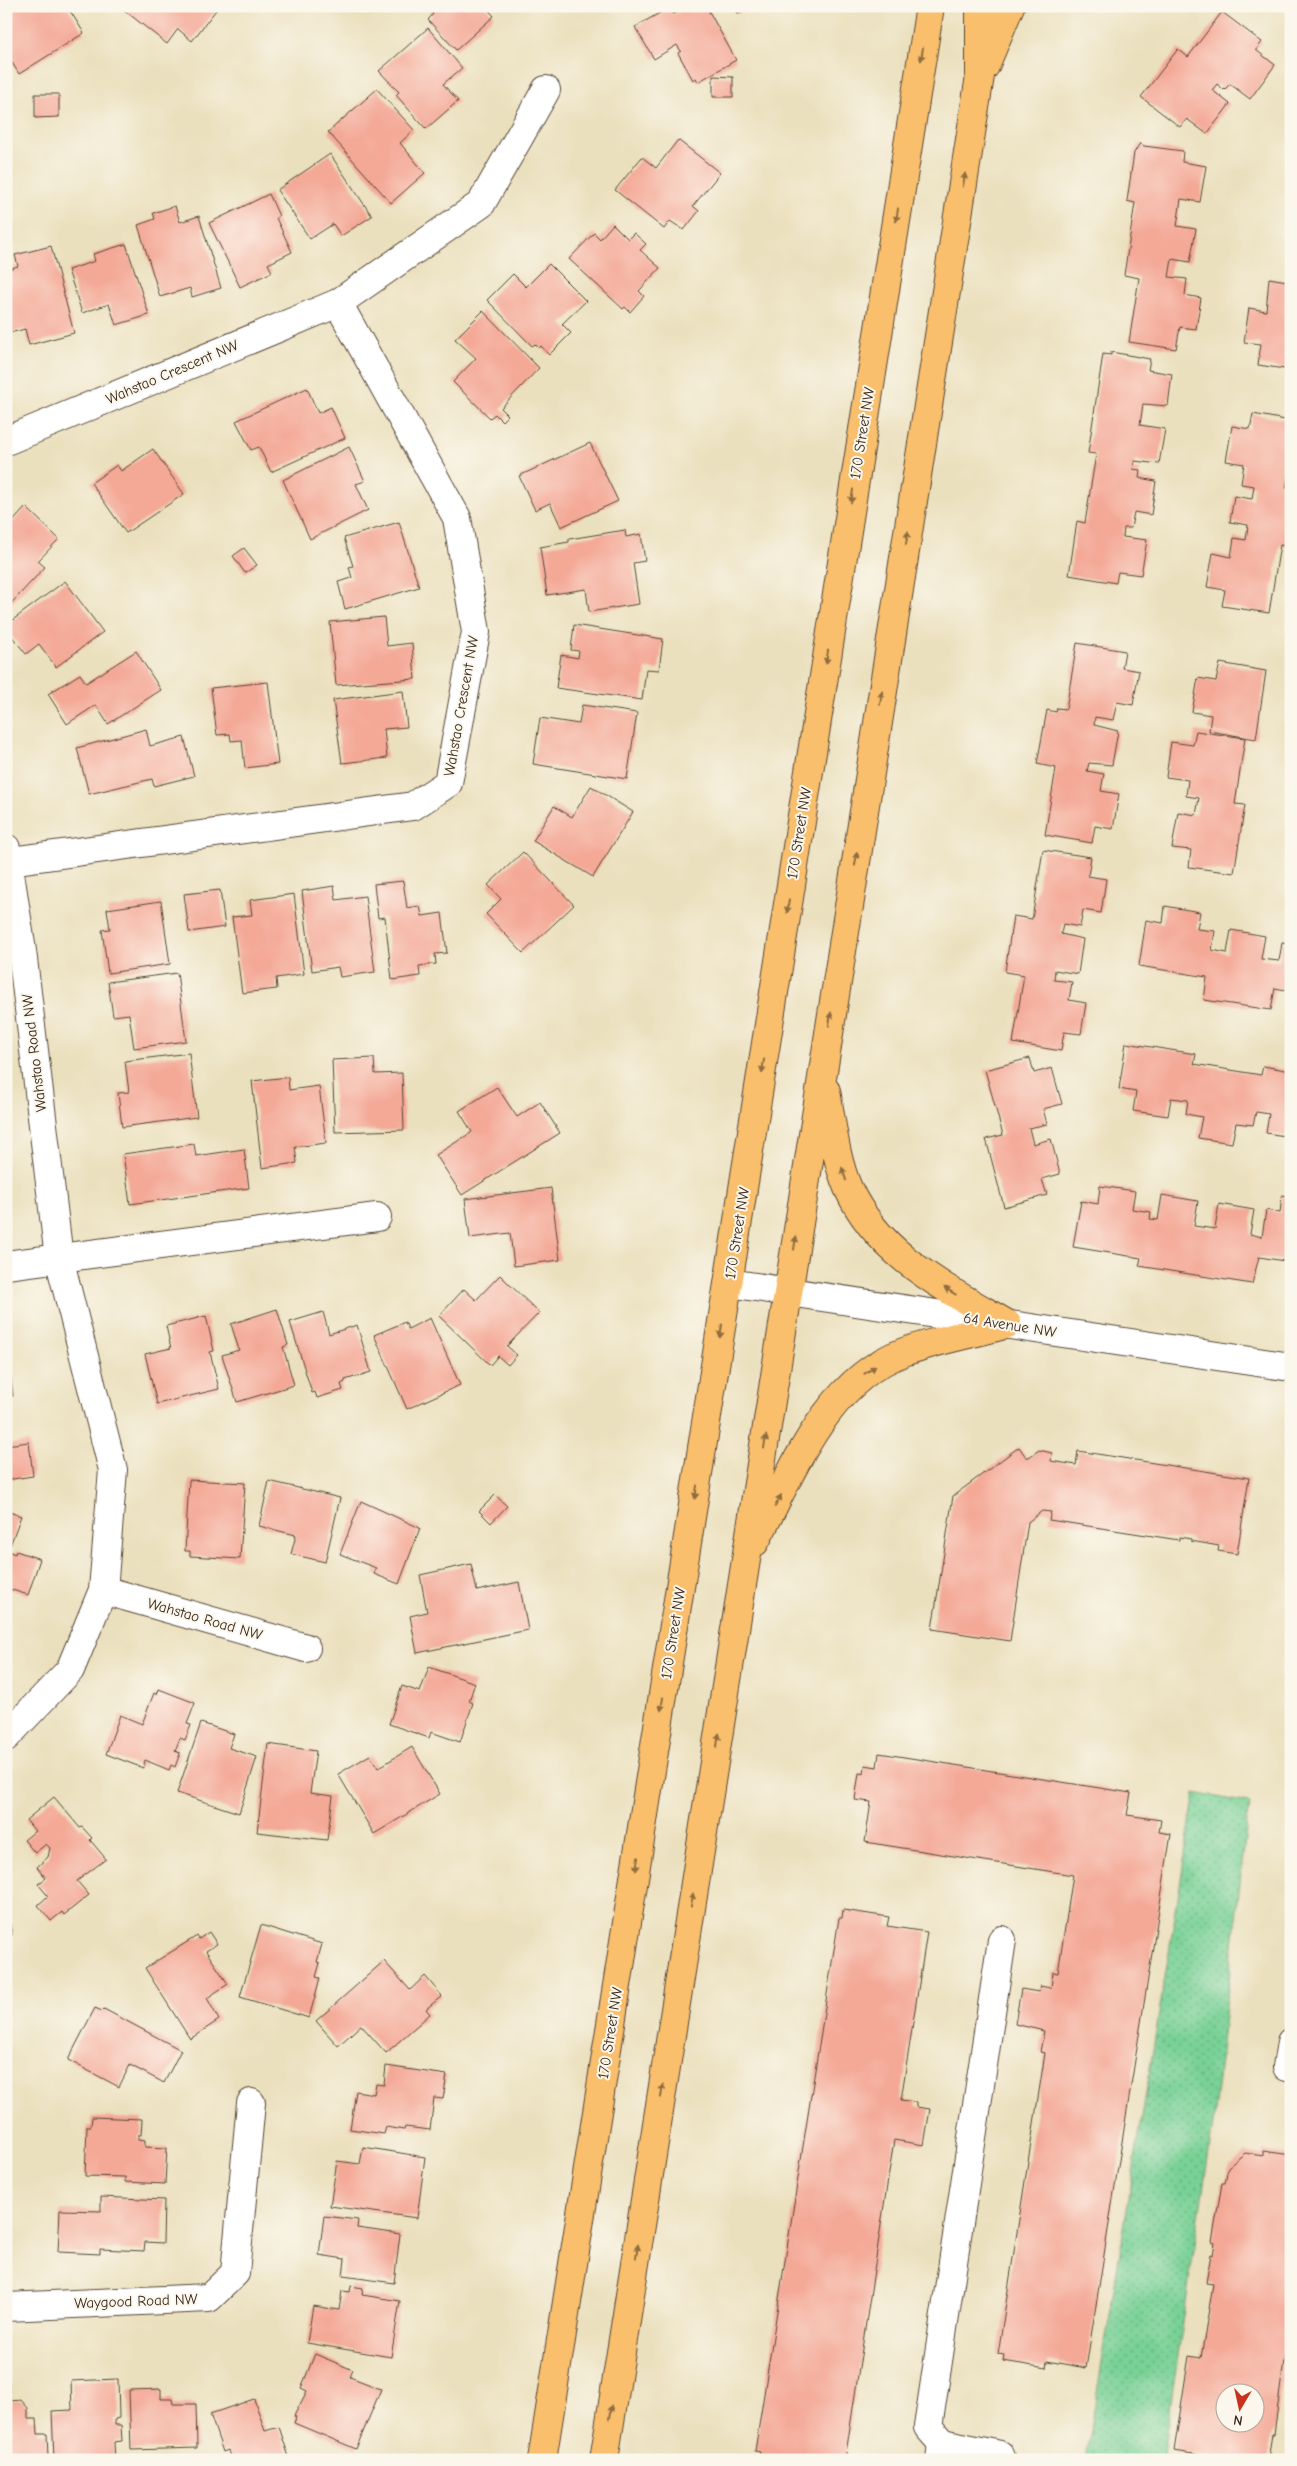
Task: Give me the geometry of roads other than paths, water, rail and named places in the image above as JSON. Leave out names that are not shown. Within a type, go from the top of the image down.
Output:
[{"type":"main road","name":"170 Street NW","points":[[542,2460],[930,6]]},
{"type":"main road","points":[[604,2460],[822,1068],[980,76],[980,6]]},
{"type":"main road","points":[[980,76],[1010,6]]},
{"type":"main road","points":[[822,1068],[837,1150],[848,1188],[868,1220],[891,1250],[922,1274],[1008,1324]]},
{"type":"main road","points":[[746,1559],[810,1438],[839,1396],[868,1370],[904,1352],[1008,1324]]},
{"type":"street","name":"Wahstao Crescent NW","points":[[6,441],[338,303],[481,204],[546,90]]},
{"type":"street","name":"Wahstao Crescent NW","points":[[8,854],[413,806],[448,783],[476,632],[457,518],[338,303]]},
{"type":"street","name":"Wahstao Road NW","points":[[6,1737],[70,1670],[103,1590],[113,1470],[59,1258],[8,854]]},
{"type":"street","points":[[6,1265],[377,1217]]},
{"type":"street","name":"64 Avenue NW","points":[[729,1283],[1291,1368]]},
{"type":"street","name":"Wahstao Road NW","points":[[103,1590],[306,1648]]},
{"type":"street","points":[[1002,1940],[928,2426],[941,2451],[1000,2455],[1002,2460]]},
{"type":"street","points":[[1291,2042],[1287,2067],[1291,2068]]},
{"type":"street","name":"Waygood Road NW","points":[[6,2307],[209,2298],[235,2273],[251,2103]]}]
